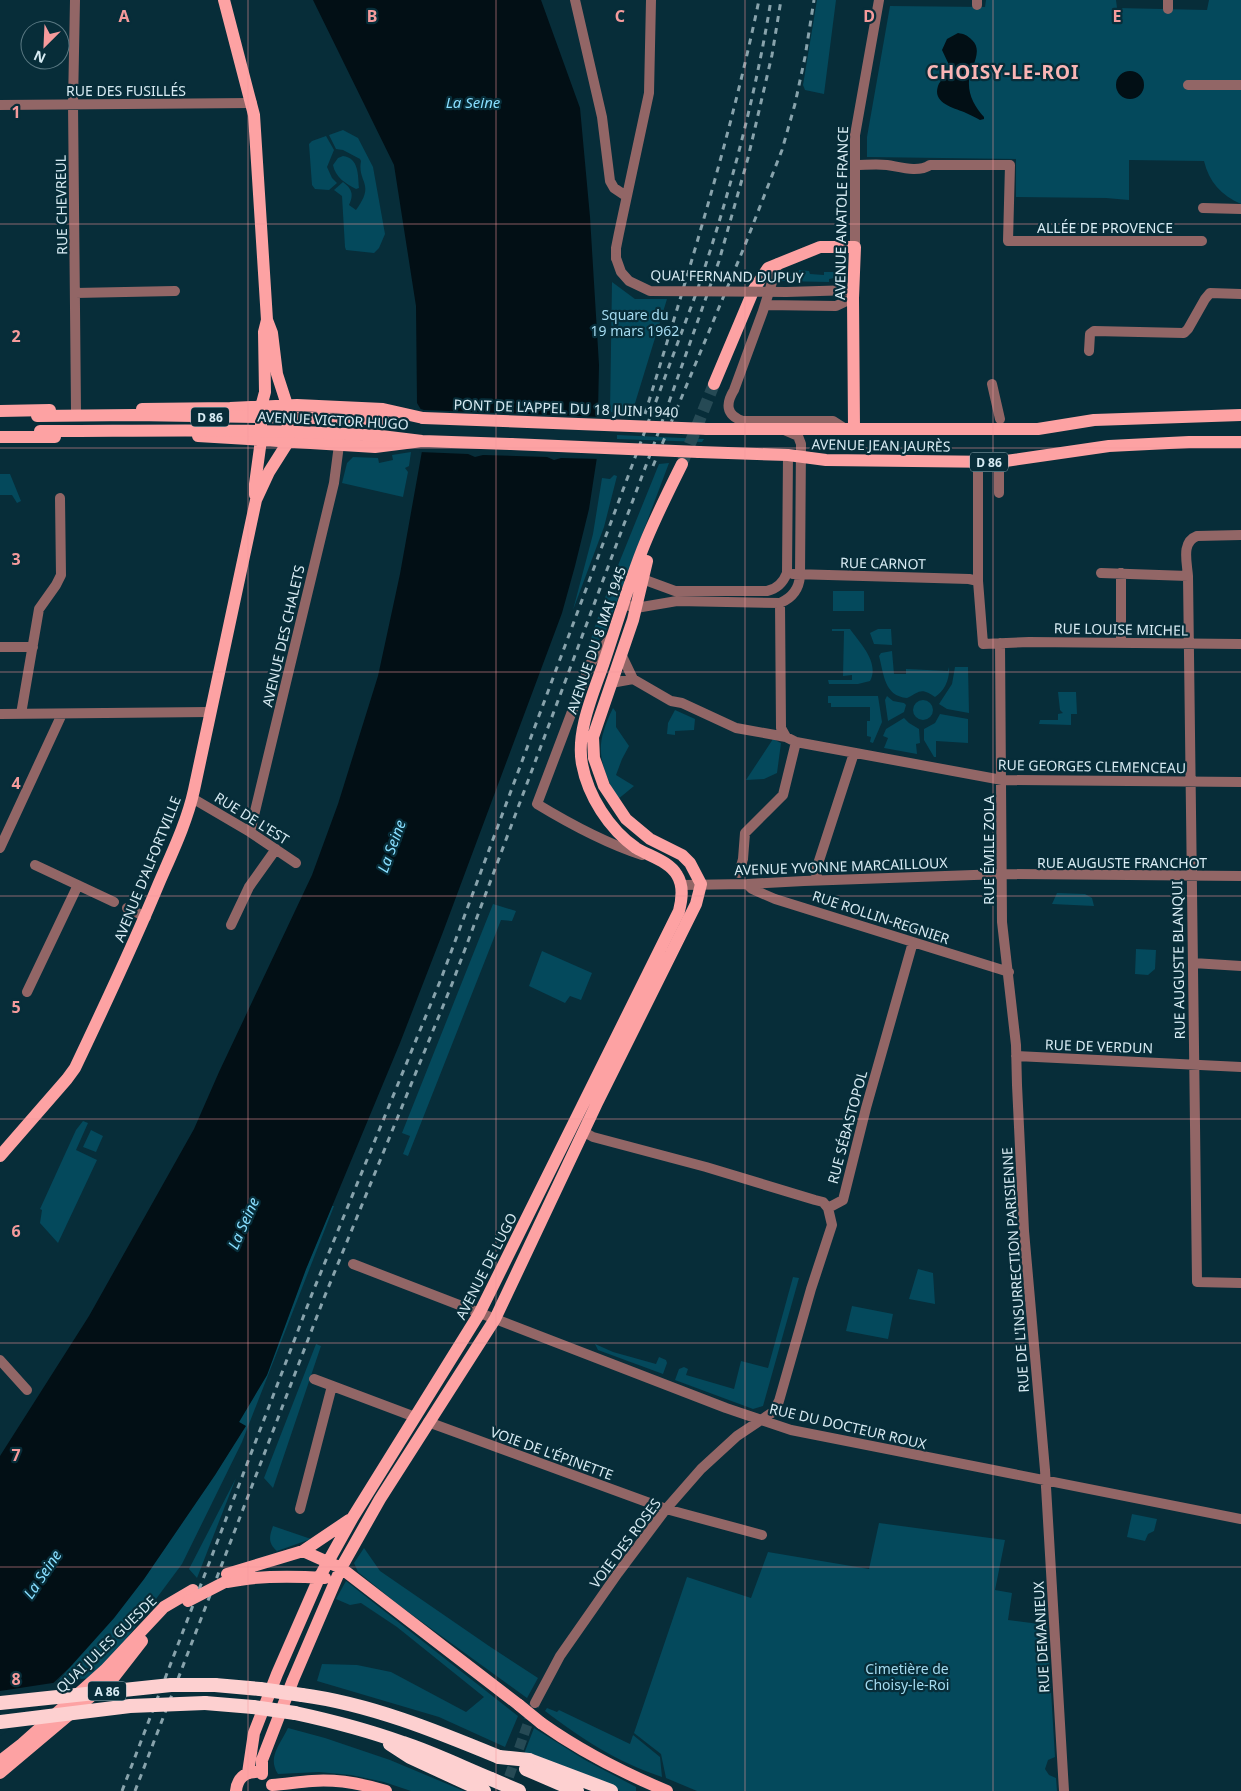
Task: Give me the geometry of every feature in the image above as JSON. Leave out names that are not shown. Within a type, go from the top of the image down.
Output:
[{"type":"highway","name":"A 86","points":[[0,1703],[162,1686],[215,1685],[302,1695],[346,1703],[436,1731],[499,1757],[527,1765],[577,1791]]},
{"type":"highway","name":"A 86","points":[[0,1722],[130,1706],[205,1703],[253,1707],[296,1713],[375,1733],[418,1749],[488,1785],[519,1791]]},
{"type":"highway","points":[[527,1765],[611,1791]]},
{"type":"main road","points":[[224,0],[254,115],[267,320],[272,332],[277,374],[287,405],[288,442]]},
{"type":"main road","points":[[714,384],[754,289],[768,268],[820,247],[855,247]]},
{"type":"main road","name":"AVENUE ANATOLE FRANCE","points":[[849,428],[855,247]]},
{"type":"main road","name":"AVENUE D'ALFORTVILLE","points":[[256,500],[255,484],[261,440],[261,407],[265,392],[264,332],[267,320]]},
{"type":"main road","name":"AVENUE VICTOR HUGO","points":[[2,411],[287,405],[383,409],[423,418]]},
{"type":"main road","points":[[1235,416],[1241,408]]},
{"type":"main road","name":"AVENUE VICTOR HUGO","points":[[2,411],[37,416],[423,418]]},
{"type":"main road","name":"AVENUE JEAN JAURÈS","points":[[707,429],[1038,429],[1094,420],[1235,416]]},
{"type":"main road","name":"PONT DE L'APPEL DU 18 JUIN 1940","points":[[423,418],[707,429]]},
{"type":"main road","name":"AVENUE VICTOR HUGO","points":[[0,436],[40,431],[294,432],[373,435],[422,441]]},
{"type":"main road","name":"AVENUE VICTOR HUGO","points":[[0,436],[232,437],[288,442],[381,446],[422,441]]},
{"type":"main road","name":"AVENUE JEAN JAURÈS","points":[[422,441],[788,455],[826,460],[978,462],[1020,460],[1109,446],[1188,442],[1241,442]]},
{"type":"main road","name":"AVENUE D'ALFORTVILLE","points":[[0,1156],[75,1068],[146,917],[176,846],[192,798],[256,500],[269,472],[288,442]]},
{"type":"main road","points":[[1220,442],[1241,451]]},
{"type":"main road","name":"AVENUE DU 8 MAI 1945","points":[[682,464],[644,545],[621,654],[592,737],[594,758],[604,786],[626,819],[650,839],[682,855],[690,863],[699,879]]},
{"type":"main road","name":"AVENUE DU 8 MAI 1945","points":[[630,607],[613,635],[582,727],[582,763],[591,794],[616,830],[636,847],[663,862]]},
{"type":"main road","points":[[663,862],[676,873],[682,885]]},
{"type":"main road","points":[[262,1774],[262,1760],[338,1573],[380,1499],[495,1319],[696,904],[699,879]]},
{"type":"main road","name":"AVENUE DE LUGO","points":[[248,1773],[254,1733],[277,1674],[319,1578],[353,1517],[480,1314],[679,911],[682,899],[682,885]]},
{"type":"main road","name":"QUAI JULES GUESDE","points":[[0,1761],[22,1744],[105,1670],[164,1607],[226,1578],[303,1551],[353,1517]]},
{"type":"main road","points":[[303,1551],[328,1562],[338,1573],[519,1705],[541,1724],[612,1768],[667,1791]]},
{"type":"main road","name":"QUAI JULES GUESDE","points":[[226,1578],[302,1576],[319,1578],[338,1573]]},
{"type":"main road","name":"QUAI JULES GUESDE","points":[[0,1774],[106,1683],[168,1611],[191,1596]]},
{"type":"main road","points":[[236,1791],[239,1780],[248,1773],[266,1776],[272,1788],[314,1781],[367,1785],[386,1791]]},
{"type":"street","name":"RUE CHEVREUL","points":[[74,0],[73,104],[76,410]]},
{"type":"street","points":[[575,0],[602,117],[610,181],[614,188],[626,196]]},
{"type":"street","name":"QUAI FERNAND DUPUY","points":[[651,0],[649,93],[616,248],[616,258],[621,272],[629,281],[650,290],[832,292],[853,294]]},
{"type":"street","name":"AVENUE ANATOLE FRANCE","points":[[855,247],[855,135],[880,0]]},
{"type":"street","points":[[1188,85],[1241,86]]},
{"type":"street","name":"RUE DES FUSILLÉS","points":[[0,105],[252,103]]},
{"type":"street","name":"ALLÉE DE PROVENCE","points":[[855,165],[888,165],[896,168],[926,168],[930,165],[1010,165],[1008,241],[1202,241]]},
{"type":"street","points":[[1203,208],[1241,209]]},
{"type":"street","points":[[778,263],[765,305],[836,306],[853,294]]},
{"type":"street","points":[[75,293],[175,291]]},
{"type":"street","points":[[1089,351],[1090,334],[1094,331],[1184,333],[1188,330],[1210,293],[1241,294]]},
{"type":"street","name":"AVENUE JEAN JAURÈS","points":[[765,305],[734,390],[728,401],[729,410],[733,416],[740,421],[746,422],[833,421],[849,428]]},
{"type":"street","points":[[992,384],[1000,419]]},
{"type":"street","points":[[630,607],[677,601],[780,603],[796,592],[800,576],[801,444],[798,436],[781,429]]},
{"type":"street","name":"AVENUE DES CHALETS","points":[[250,832],[334,483],[339,445]]},
{"type":"street","points":[[638,577],[675,591],[767,591],[779,585],[787,574],[788,455]]},
{"type":"street","points":[[978,462],[978,581],[983,644],[1000,643]]},
{"type":"street","points":[[999,470],[999,493]]},
{"type":"street","points":[[21,714],[39,609],[61,575],[60,498]]},
{"type":"street","name":"RUE AUGUSTE BLANQUI","points":[[1241,535],[1197,536],[1191,539],[1186,548],[1188,576],[1196,1282],[1241,1283]]},
{"type":"street","points":[[1101,573],[1188,576]]},
{"type":"street","name":"RUE CARNOT","points":[[787,574],[800,576],[969,579],[978,581]]},
{"type":"street","points":[[1121,574],[1122,643]]},
{"type":"street","points":[[780,603],[781,728],[786,736]]},
{"type":"street","points":[[613,635],[590,664],[537,804],[569,823],[621,848],[663,862]]},
{"type":"street","name":"RUE LOUISE MICHEL","points":[[1000,643],[1241,644]]},
{"type":"street","name":"RUE ÉMILE ZOLA","points":[[1000,643],[1003,928],[1009,972],[1016,1056]]},
{"type":"street","points":[[0,647],[33,647]]},
{"type":"street","points":[[621,654],[633,679],[671,702],[682,703],[736,728],[786,736],[796,742],[783,795],[745,833],[743,858],[739,874]]},
{"type":"street","points":[[611,683],[633,679]]},
{"type":"street","points":[[0,714],[210,712]]},
{"type":"street","points":[[0,848],[62,714]]},
{"type":"street","name":"RUE GEORGES CLEMENCEAU","points":[[796,742],[1002,780],[1241,782]]},
{"type":"street","points":[[817,880],[816,870],[854,753]]},
{"type":"street","name":"RUE DE L'EST","points":[[192,798],[276,848],[296,863]]},
{"type":"street","points":[[231,924],[249,886],[276,848]]},
{"type":"street","points":[[35,865],[114,902]]},
{"type":"street","name":"AVENUE YVONNE MARCAILLOUX","points":[[682,885],[699,879],[747,884],[1002,870]]},
{"type":"street","name":"RUE AUGUSTE FRANCHOT","points":[[1002,870],[1241,876]]},
{"type":"street","name":"RUE ROLLIN-REGNIER","points":[[747,884],[752,889],[774,898],[1009,972]]},
{"type":"street","points":[[27,992],[78,885]]},
{"type":"street","points":[[127,908],[146,917]]},
{"type":"street","name":"RUE SÉBASTOPOL","points":[[828,1208],[843,1200],[868,1099],[913,942]]},
{"type":"street","points":[[1193,964],[1241,966]]},
{"type":"street","name":"RUE DE VERDUN","points":[[1016,1056],[1241,1066]]},
{"type":"street","name":"RUE DE L'INSURRECTION PARISIENNE","points":[[1016,1056],[1024,1232],[1046,1481]]},
{"type":"street","points":[[584,1132],[593,1137],[706,1167],[823,1202],[828,1208],[832,1225],[811,1289],[779,1401],[773,1412],[760,1420]]},
{"type":"street","name":"RUE DU DOCTEUR ROUX","points":[[353,1264],[480,1314],[791,1430],[1241,1519]]},
{"type":"street","points":[[0,1360],[26,1390]]},
{"type":"street","points":[[314,1379],[415,1417]]},
{"type":"street","points":[[300,1509],[332,1386]]},
{"type":"street","name":"VOIE DES ROSES","points":[[535,1703],[560,1656],[618,1573],[666,1509],[701,1469],[735,1438],[760,1420]]},
{"type":"street","name":"VOIE DE L'ÉPINETTE","points":[[428,1422],[666,1509],[762,1535]]},
{"type":"street","name":"RUE DEMANIEUX","points":[[1046,1481],[1064,1791]]},
{"type":"green space","points":[[817,0],[836,0],[824,94],[805,90],[803,85]]},
{"type":"green space","points":[[986,0],[1116,0],[1117,8],[1207,10],[1209,0],[1241,0],[1241,204],[1227,196],[1217,187],[1206,169],[1204,161],[1129,160],[1129,200],[1016,197],[1016,159],[867,157],[867,137],[890,6],[985,7]]},
{"type":"green space","points":[[343,130],[358,138],[373,167],[385,234],[379,248],[374,253],[346,250],[345,247],[342,196],[334,190],[343,182],[350,189],[352,195],[349,205],[356,210],[365,194],[365,188],[361,174],[360,159],[343,150],[336,149],[329,135]]},
{"type":"green space","points":[[326,136],[334,150],[327,167],[332,178],[337,183],[329,190],[315,189],[312,185],[309,144]]},
{"type":"green space","points":[[343,156],[352,160],[357,168],[359,188],[356,189],[348,185],[334,169],[333,165],[338,158]]},
{"type":"green space","points":[[799,270],[809,271],[810,274],[824,275],[824,272],[834,272],[834,278],[829,279],[829,282],[781,281],[781,276],[798,276]]},
{"type":"green space","name":"Square du 19 mars 1962","points":[[612,282],[635,299],[667,299],[632,413],[610,412]]},
{"type":"green space","points":[[617,435],[704,439],[702,442],[617,439]]},
{"type":"green space","points":[[411,452],[409,466],[405,468],[408,472],[403,497],[342,483],[347,463],[353,457],[378,458],[379,463],[393,460],[392,455]]},
{"type":"green space","points":[[669,463],[605,633],[585,657],[602,605],[659,464]]},
{"type":"green space","points":[[0,474],[10,474],[21,501],[17,503],[12,495],[0,495]]},
{"type":"green space","points":[[614,475],[617,476],[604,527],[573,610],[593,534],[602,478],[610,479]]},
{"type":"green space","points":[[833,591],[864,591],[864,611],[833,611]]},
{"type":"green space","points":[[832,629],[850,629],[859,640],[871,660],[872,674],[870,681],[858,684],[829,684],[828,680],[852,680],[852,675],[843,676],[844,631],[832,631]]},
{"type":"green space","points":[[878,629],[891,629],[892,645],[874,644],[870,633]]},
{"type":"green space","points":[[892,651],[894,674],[906,674],[906,669],[948,671],[949,667],[948,680],[942,691],[935,697],[923,691],[907,698],[899,696],[889,689],[879,656],[881,653]]},
{"type":"green space","points":[[955,667],[968,667],[969,713],[947,709],[939,704],[952,684]]},
{"type":"green space","points":[[1058,692],[1076,692],[1077,714],[1071,714],[1071,725],[1039,724],[1040,720],[1058,720],[1058,714],[1063,713],[1060,710]]},
{"type":"green space","points":[[828,696],[878,696],[882,722],[873,743],[870,742],[871,737],[867,736],[867,721],[870,721],[870,707],[831,707],[831,703],[828,703]]},
{"type":"green space","points":[[887,696],[893,701],[906,705],[904,712],[888,721],[885,700]]},
{"type":"green space","points":[[919,700],[927,700],[933,706],[933,714],[927,720],[919,720],[913,714],[913,706]]},
{"type":"green space","points":[[613,708],[616,712],[616,727],[629,746],[616,775],[634,786],[617,800],[606,775],[601,755],[603,734]]},
{"type":"green space","points":[[675,710],[695,719],[694,730],[675,731],[675,735],[667,734],[668,723]]},
{"type":"green space","points":[[940,714],[968,719],[968,743],[936,741],[936,757],[934,757],[924,740],[924,729],[935,723]]},
{"type":"green space","points":[[904,718],[919,729],[920,743],[916,744],[917,754],[884,748],[888,738],[883,736],[886,729]]},
{"type":"green space","points":[[773,739],[781,743],[777,773],[764,779],[746,780]]},
{"type":"green space","points":[[1057,893],[1085,894],[1092,898],[1094,906],[1052,904]]},
{"type":"green space","points":[[493,904],[516,911],[512,921],[501,920],[408,1156],[403,1154],[410,1136],[402,1133]]},
{"type":"green space","points":[[1136,949],[1156,950],[1155,969],[1148,975],[1135,974]]},
{"type":"green space","points":[[542,951],[592,973],[581,1000],[570,996],[565,1003],[529,986]]},
{"type":"green space","points":[[83,1121],[88,1123],[76,1150],[97,1160],[58,1243],[40,1223],[42,1210],[40,1209],[76,1130]]},
{"type":"green space","points":[[91,1130],[103,1136],[96,1152],[83,1147]]},
{"type":"green space","points":[[332,1206],[334,1206],[242,1442],[182,1564],[98,1677],[57,1682],[114,1618],[144,1579],[215,1475],[245,1426],[239,1422],[267,1375],[306,1269]]},
{"type":"green space","points":[[918,1269],[933,1273],[935,1304],[909,1299]]},
{"type":"green space","points":[[793,1277],[799,1278],[763,1406],[753,1409],[675,1380],[679,1369],[684,1367],[688,1369],[686,1375],[734,1389],[741,1361],[768,1368]]},
{"type":"green space","points":[[852,1306],[893,1314],[888,1339],[846,1331]]},
{"type":"green space","points":[[316,1344],[321,1346],[273,1488],[264,1478]]},
{"type":"green space","points":[[595,1344],[613,1352],[656,1364],[659,1357],[666,1360],[667,1363],[663,1374],[598,1350]]},
{"type":"green space","points":[[236,1478],[197,1578],[189,1569]]},
{"type":"green space","points":[[1132,1514],[1157,1519],[1154,1531],[1148,1534],[1145,1541],[1127,1537]]},
{"type":"green space","name":"Cimetière de Choisy-le-Roi","points":[[879,1523],[1005,1540],[995,1590],[1012,1593],[1008,1620],[1047,1625],[1055,1757],[1048,1760],[1045,1769],[1049,1775],[1056,1778],[1057,1791],[697,1791],[666,1778],[661,1754],[634,1733],[687,1577],[751,1598],[768,1552],[869,1569]]},
{"type":"green space","points":[[273,1526],[311,1539],[277,1551],[270,1540]]},
{"type":"green space","points":[[364,1548],[380,1571],[538,1678],[527,1698],[400,1606],[358,1572],[354,1563]]},
{"type":"green space","points":[[346,1581],[518,1716],[505,1747],[439,1717],[317,1681],[322,1664],[357,1665],[391,1672],[466,1712],[484,1697],[397,1627],[361,1603],[350,1605],[336,1599]]},
{"type":"green space","points":[[547,1708],[557,1712],[559,1710],[630,1744],[633,1735],[660,1757],[662,1777],[600,1749],[545,1711]]},
{"type":"green space","points":[[288,1728],[325,1738],[390,1760],[464,1791],[411,1791],[384,1782],[351,1775],[319,1772],[278,1774],[275,1768],[274,1756]]},
{"type":"green space","points":[[534,1728],[585,1760],[636,1787],[636,1791],[620,1791],[524,1754]]},
{"type":"water","name":"La Seine","points":[[313,0],[541,0],[580,108],[590,217],[599,365],[597,457],[589,509],[562,613],[443,932],[400,1043],[306,1269],[267,1375],[239,1422],[246,1426],[144,1579],[114,1618],[70,1667],[0,1734],[0,1456],[89,1316],[194,1129],[312,875],[338,804],[378,676],[400,574],[422,451],[423,413],[417,403],[416,306],[394,165]]},
{"type":"water","points":[[958,33],[964,34],[972,40],[977,49],[969,86],[973,100],[984,119],[980,120],[951,107],[938,97],[938,86],[950,67],[942,50],[947,39]]},
{"type":"water","points":[[1130,71],[1140,75],[1144,85],[1140,95],[1130,99],[1120,95],[1116,85],[1120,75]]},
{"type":"pier","points":[[417,408],[424,410],[601,417],[599,459],[561,458],[554,460],[547,457],[483,455],[475,457],[468,454],[419,452],[421,414]]},
{"type":"pier","points":[[59,1682],[11,1728],[0,1736],[0,1691]]},
{"type":"tunnel","points":[[683,461],[714,384]]},
{"type":"tunnel","points":[[504,1791],[535,1703]]},
{"type":"railway","points":[[645,414],[692,260],[721,156],[759,0]]},
{"type":"railway","points":[[122,1791],[312,1294],[441,979],[697,291],[740,147],[765,37],[771,0]]},
{"type":"railway","points":[[135,1791],[324,1298],[452,984],[657,436],[719,261],[748,158],[772,55],[781,0]]},
{"type":"railway","points":[[653,466],[745,245],[782,150],[795,104],[814,0]]},
{"type":"district","name":"CHOISY-LE-ROI","points":[[1003,72]]}]
